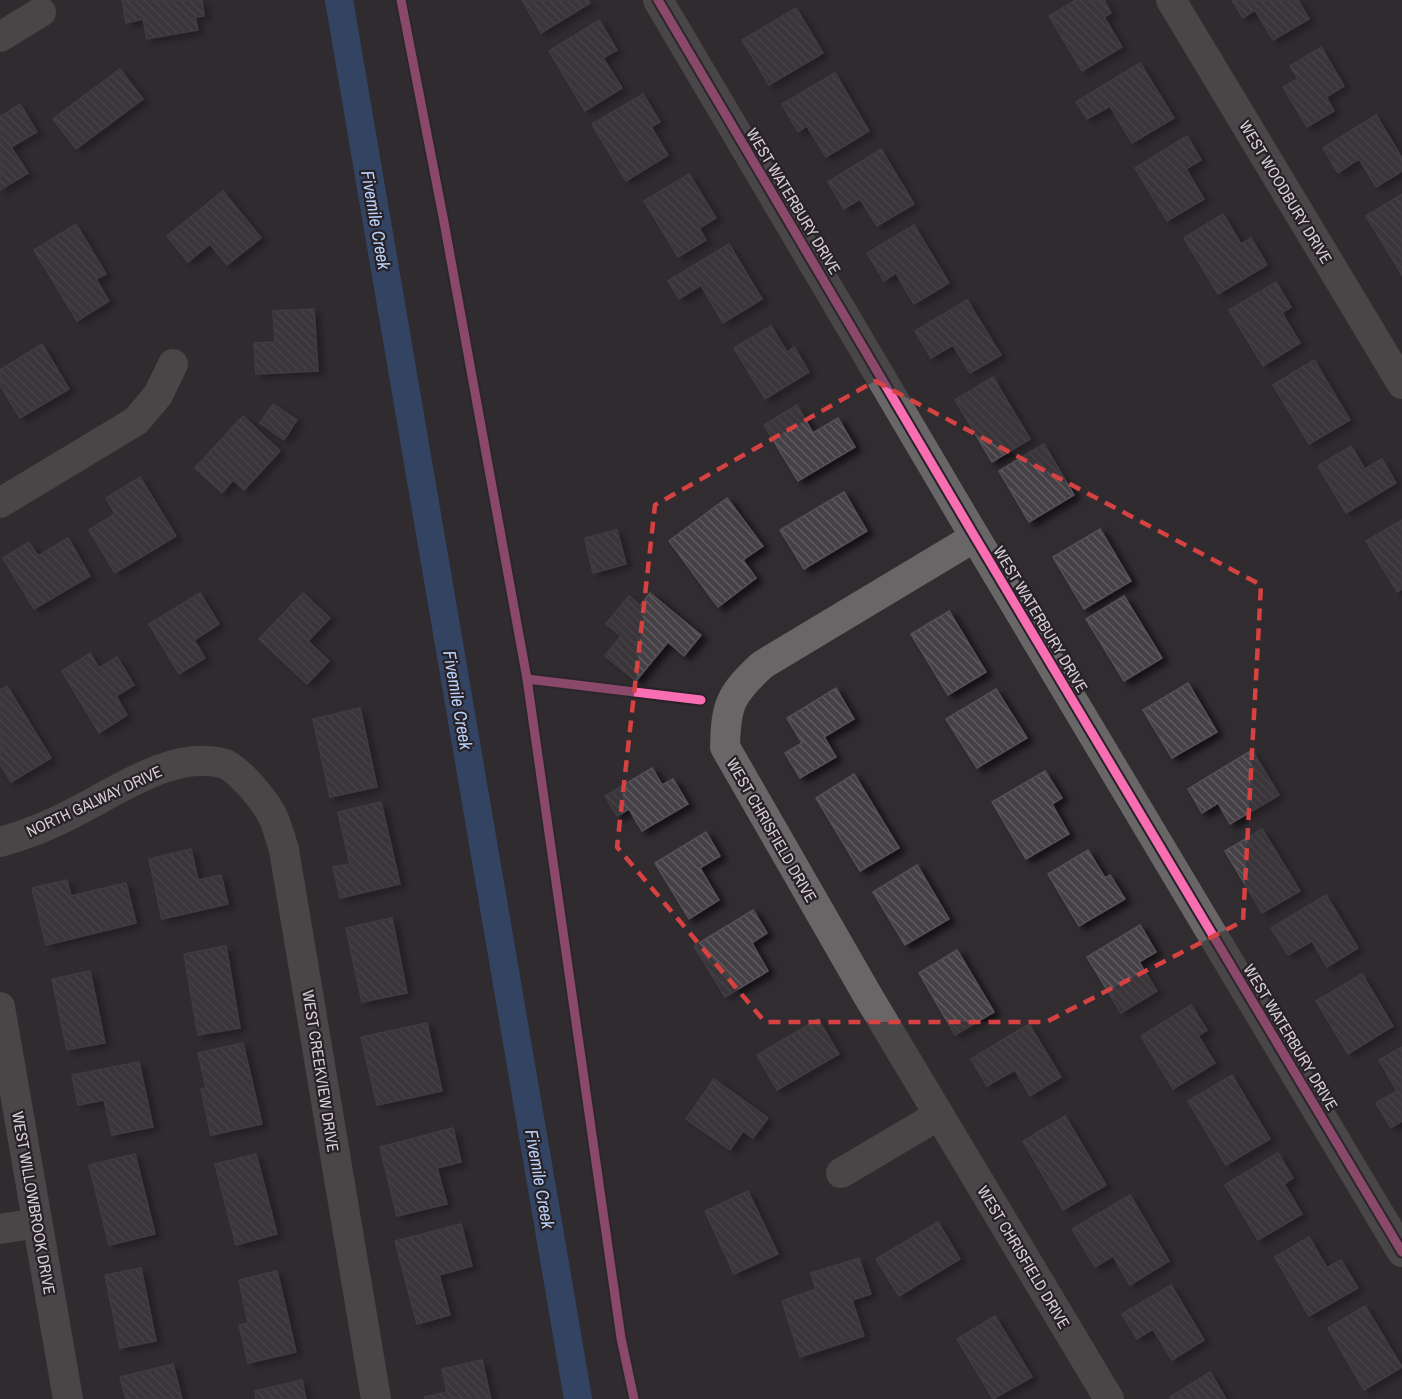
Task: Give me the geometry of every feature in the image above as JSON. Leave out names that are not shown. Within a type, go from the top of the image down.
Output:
[{"type":"street","name":"WEST WATERBURY DRIVE","points":[[658,0],[975,537],[1402,1252]]},
{"type":"street","name":"WEST WOODBURY DRIVE","points":[[1171,0],[1402,384]]},
{"type":"street","points":[[0,37],[41,12]]},
{"type":"street","points":[[0,503],[136,421],[158,395],[173,364]]},
{"type":"street","name":"WEST CHRISFIELD DRIVE","points":[[975,537],[762,665],[739,687],[726,715],[725,747],[868,996],[1109,1399]]},
{"type":"street","name":"NORTH GALWAY DRIVE","points":[[0,842],[75,812],[118,788],[170,766],[196,761],[224,764]]},
{"type":"street","name":"WEST CREEKVIEW DRIVE","points":[[224,764],[245,779],[273,817],[284,850],[376,1399]]},
{"type":"street","name":"WEST WILLOWBROOK DRIVE","points":[[0,1007],[68,1399]]},
{"type":"street","points":[[841,1173],[939,1114]]},
{"type":"street","points":[[0,1230],[37,1223]]},
{"type":"highlighted area","points":[[875,381],[1261,585],[1243,921],[1046,1022],[765,1022],[617,847],[655,505]]},
{"type":"building","points":[[122,0],[202,0],[204,16],[195,17],[198,30],[147,39],[143,19],[126,23]]},
{"type":"building","points":[[522,0],[588,0],[590,3],[541,33]]},
{"type":"building","points":[[1076,0],[1104,0],[1111,13],[1104,17],[1122,47],[1082,71],[1049,16]]},
{"type":"building","points":[[1232,0],[1298,0],[1309,19],[1273,40],[1255,10],[1243,18]]},
{"type":"building","points":[[796,8],[823,53],[769,85],[742,40]]},
{"type":"building","points":[[599,20],[617,50],[603,58],[622,88],[585,111],[549,51]]},
{"type":"building","points":[[1321,47],[1344,86],[1326,97],[1334,111],[1307,127],[1283,87],[1298,79],[1290,66]]},
{"type":"building","points":[[1140,63],[1174,118],[1132,143],[1110,106],[1087,119],[1076,102]]},
{"type":"building","points":[[120,69],[143,99],[76,149],[53,119]]},
{"type":"building","points":[[835,73],[869,131],[826,157],[807,126],[798,132],[782,104]]},
{"type":"building","points":[[643,94],[660,122],[651,127],[668,155],[626,181],[592,124]]},
{"type":"building","points":[[20,104],[37,132],[11,147],[28,173],[0,190],[0,117]]},
{"type":"building","points":[[1376,115],[1402,158],[1402,171],[1376,187],[1359,159],[1338,173],[1323,148]]},
{"type":"building","points":[[1187,136],[1201,160],[1186,169],[1204,199],[1167,221],[1135,168]]},
{"type":"building","points":[[881,149],[914,204],[877,226],[860,199],[844,209],[828,182]]},
{"type":"building","points":[[689,174],[716,218],[699,228],[706,240],[678,257],[644,201]]},
{"type":"building","points":[[223,191],[261,238],[227,265],[210,244],[188,262],[167,236]]},
{"type":"building","points":[[1402,194],[1402,275],[1366,216]]},
{"type":"building","points":[[1223,214],[1241,244],[1251,238],[1267,265],[1218,294],[1184,238]]},
{"type":"building","points":[[76,224],[106,274],[96,279],[109,301],[77,321],[34,250]]},
{"type":"building","points":[[914,225],[949,283],[914,304],[896,273],[884,281],[867,253]]},
{"type":"building","points":[[729,244],[762,299],[723,323],[701,285],[679,299],[668,281]]},
{"type":"building","points":[[1276,282],[1291,307],[1282,313],[1300,343],[1263,366],[1229,310]]},
{"type":"building","points":[[967,300],[1001,355],[970,373],[953,345],[931,358],[915,331]]},
{"type":"building","points":[[314,309],[318,371],[256,374],[254,343],[275,342],[273,311]]},
{"type":"building","points":[[771,326],[787,352],[794,347],[809,372],[765,399],[734,348]]},
{"type":"building","points":[[42,344],[69,389],[20,418],[0,385],[0,370]]},
{"type":"building","points":[[1314,360],[1350,420],[1309,444],[1273,385]]},
{"type":"building","points":[[993,377],[1030,439],[992,462],[955,400]]},
{"type":"building","points":[[273,404],[297,420],[284,440],[260,423]]},
{"type":"building","points":[[797,405],[813,433],[838,418],[855,447],[798,481],[764,425]]},
{"type":"building","points":[[243,416],[280,451],[244,490],[233,480],[222,493],[195,468]]},
{"type":"building","points":[[1044,444],[1074,495],[1029,522],[999,471]]},
{"type":"building","points":[[1351,446],[1365,469],[1382,459],[1396,483],[1346,513],[1318,466]]},
{"type":"building","points":[[140,477],[176,536],[115,573],[89,530],[115,514],[106,498]]},
{"type":"building","points":[[844,492],[867,531],[804,569],[780,530]]},
{"type":"building","points":[[727,498],[763,546],[743,560],[756,578],[718,607],[669,541]]},
{"type":"building","points":[[1402,520],[1402,589],[1397,592],[1366,541]]},
{"type":"building","points":[[1100,529],[1131,581],[1084,609],[1053,557]]},
{"type":"building","points":[[617,530],[626,564],[593,573],[585,538]]},
{"type":"building","points":[[68,538],[90,576],[34,609],[3,558],[29,542],[38,556]]},
{"type":"building","points":[[200,593],[219,624],[194,640],[205,658],[179,674],[149,624]]},
{"type":"building","points":[[303,593],[330,618],[308,641],[329,661],[307,684],[259,639]]},
{"type":"building","points":[[650,593],[701,635],[684,656],[668,642],[636,681],[605,656],[621,636],[606,624],[629,596],[640,605]]},
{"type":"building","points":[[1124,596],[1162,658],[1124,681],[1086,619]]},
{"type":"building","points":[[949,611],[986,672],[948,695],[911,634]]},
{"type":"building","points":[[90,653],[99,668],[117,657],[134,685],[116,696],[127,715],[99,733],[62,671]]},
{"type":"building","points":[[1188,683],[1217,732],[1172,758],[1143,710]]},
{"type":"building","points":[[7,686],[51,758],[11,782],[0,764],[0,690]]},
{"type":"building","points":[[836,688],[854,719],[824,737],[836,757],[800,778],[785,753],[802,743],[787,718]]},
{"type":"building","points":[[996,689],[1027,738],[977,768],[946,719]]},
{"type":"building","points":[[360,708],[377,787],[330,797],[313,719]]},
{"type":"building","points":[[1252,750],[1279,795],[1230,824],[1218,803],[1202,813],[1188,789]]},
{"type":"building","points":[[652,768],[662,785],[673,779],[688,804],[642,831],[629,809],[617,816],[605,796]]},
{"type":"building","points":[[1045,771],[1062,798],[1052,804],[1069,834],[1026,859],[992,802]]},
{"type":"building","points":[[854,774],[899,848],[860,871],[816,798]]},
{"type":"building","points":[[381,802],[400,884],[340,898],[333,867],[350,864],[338,812]]},
{"type":"building","points":[[1262,829],[1300,891],[1262,913],[1225,851]]},
{"type":"building","points":[[706,832],[720,856],[700,868],[719,900],[689,919],[655,863]]},
{"type":"building","points":[[191,849],[198,880],[221,875],[228,904],[162,919],[149,859]]},
{"type":"building","points":[[1088,850],[1105,878],[1110,875],[1125,899],[1079,926],[1048,874]]},
{"type":"building","points":[[917,865],[949,919],[905,945],[873,892]]},
{"type":"building","points":[[67,880],[71,896],[126,883],[136,923],[46,945],[32,888]]},
{"type":"building","points":[[1326,895],[1358,948],[1327,967],[1312,941],[1288,955],[1271,928]]},
{"type":"building","points":[[753,910],[767,933],[752,943],[768,971],[725,997],[694,946]]},
{"type":"building","points":[[392,918],[407,993],[362,1002],[346,928]]},
{"type":"building","points":[[1140,925],[1156,952],[1139,962],[1157,991],[1121,1013],[1087,957]]},
{"type":"building","points":[[226,946],[240,1028],[198,1035],[184,954]]},
{"type":"building","points":[[957,950],[994,1012],[955,1035],[919,973]]},
{"type":"building","points":[[90,971],[105,1043],[67,1050],[52,979]]},
{"type":"building","points":[[1362,974],[1393,1026],[1348,1054],[1316,1001]]},
{"type":"building","points":[[1191,1005],[1207,1030],[1198,1036],[1215,1063],[1173,1089],[1141,1036]]},
{"type":"building","points":[[818,1019],[839,1054],[777,1090],[757,1055]]},
{"type":"building","points":[[427,1023],[442,1091],[377,1105],[361,1037]]},
{"type":"building","points":[[1029,1024],[1061,1077],[1030,1096],[1015,1070],[987,1086],[971,1059]]},
{"type":"building","points":[[243,1043],[262,1124],[211,1135],[201,1089],[206,1088],[198,1053]]},
{"type":"building","points":[[1402,1047],[1402,1121],[1391,1128],[1376,1103],[1397,1091],[1379,1060]]},
{"type":"building","points":[[139,1062],[153,1127],[112,1135],[104,1100],[78,1105],[72,1075]]},
{"type":"building","points":[[1232,1075],[1270,1139],[1226,1165],[1188,1101]]},
{"type":"building","points":[[714,1079],[768,1118],[753,1138],[743,1131],[730,1150],[686,1119]]},
{"type":"building","points":[[1065,1116],[1106,1185],[1063,1210],[1023,1141]]},
{"type":"building","points":[[453,1128],[461,1162],[437,1168],[447,1204],[397,1216],[380,1147]]},
{"type":"building","points":[[1278,1153],[1293,1178],[1284,1184],[1302,1214],[1258,1240],[1225,1185]]},
{"type":"building","points":[[135,1154],[155,1234],[109,1245],[89,1165]]},
{"type":"building","points":[[256,1154],[277,1234],[236,1245],[215,1164]]},
{"type":"building","points":[[748,1191],[778,1254],[734,1274],[705,1211]]},
{"type":"building","points":[[1130,1195],[1169,1261],[1130,1285],[1113,1256],[1095,1267],[1072,1229]]},
{"type":"building","points":[[938,1222],[960,1259],[899,1296],[876,1259]]},
{"type":"building","points":[[461,1224],[472,1266],[439,1275],[450,1315],[417,1324],[395,1241]]},
{"type":"building","points":[[1309,1237],[1327,1268],[1341,1260],[1358,1288],[1309,1316],[1275,1257]]},
{"type":"building","points":[[859,1258],[871,1294],[852,1300],[864,1336],[800,1357],[782,1301],[816,1289],[811,1273]]},
{"type":"building","points":[[141,1268],[156,1341],[120,1348],[105,1275]]},
{"type":"building","points":[[277,1271],[296,1352],[248,1363],[239,1325],[248,1323],[239,1280]]},
{"type":"building","points":[[1171,1285],[1204,1340],[1172,1360],[1153,1329],[1137,1339],[1122,1314]]},
{"type":"building","points":[[1365,1306],[1402,1367],[1364,1390],[1328,1328]]},
{"type":"building","points":[[995,1316],[1032,1377],[993,1399],[957,1339]]},
{"type":"building","points":[[482,1360],[491,1399],[425,1399],[425,1397],[447,1392],[442,1369]]},
{"type":"building","points":[[173,1364],[182,1399],[126,1399],[120,1377]]},
{"type":"building","points":[[1210,1372],[1226,1399],[1171,1399],[1170,1397]]},
{"type":"building","points":[[302,1380],[306,1399],[256,1399],[255,1391]]},
{"type":"waterway","name":"Fivemile Creek","points":[[339,0],[578,1399]]},
{"type":"cycle path","points":[[401,0],[527,679],[621,1338],[634,1399]]},
{"type":"cycle path","points":[[658,0],[975,537],[1402,1252]]},
{"type":"cycle path","points":[[527,679],[701,700]]}]
